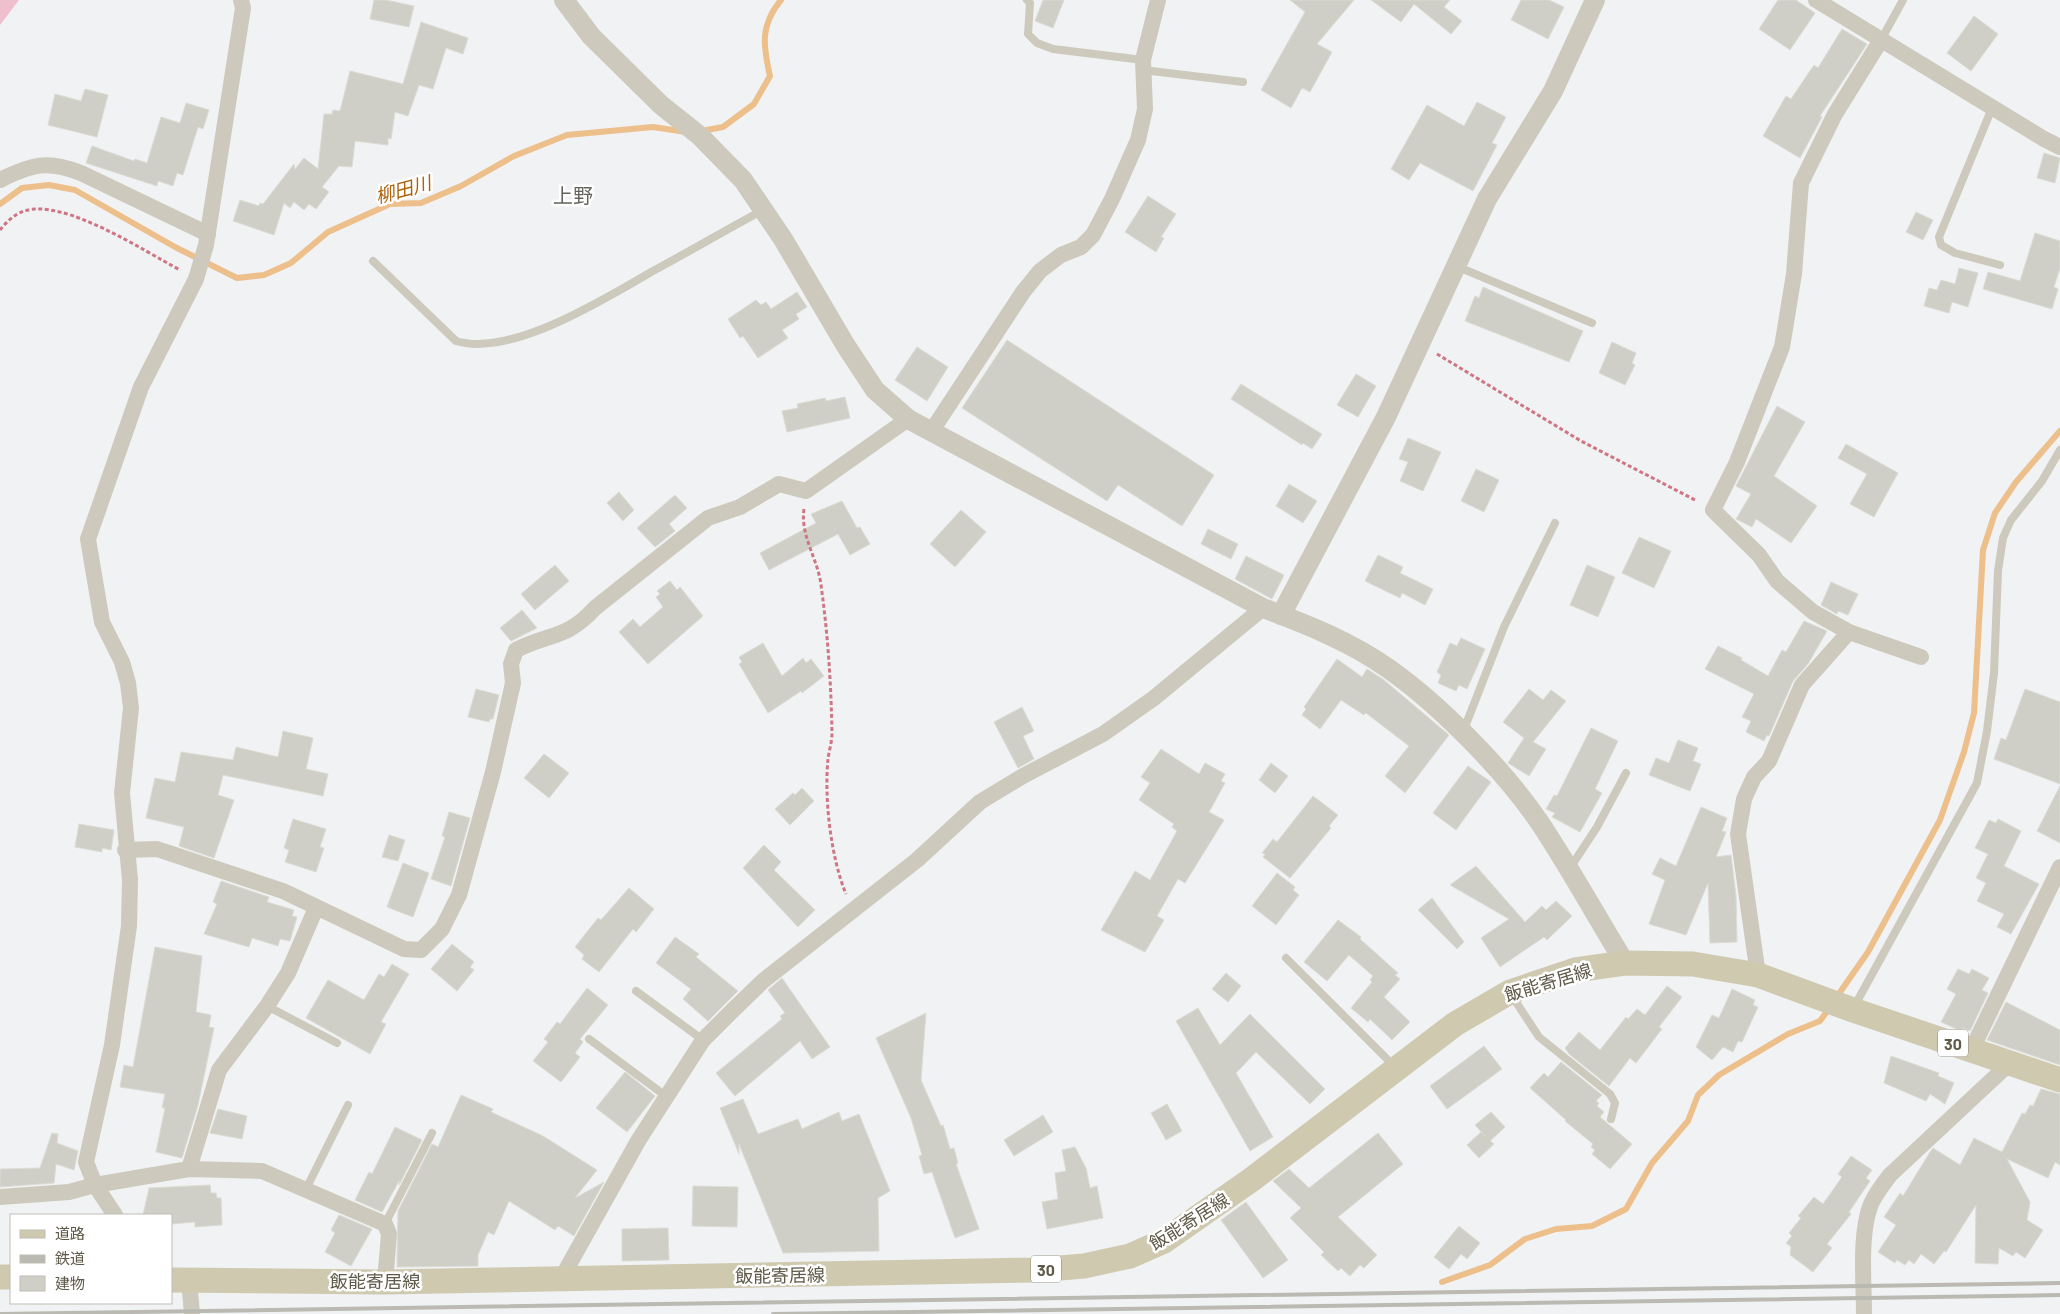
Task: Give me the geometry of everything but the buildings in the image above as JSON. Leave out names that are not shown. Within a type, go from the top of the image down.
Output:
[{"type":"main road","name":"飯能寄居線","points":[[180,1280],[385,1282],[1036,1270],[1084,1266],[1130,1256],[1164,1240],[1198,1219],[1454,1024],[1510,992],[1575,970],[1624,963],[1693,964],[1758,975],[2060,1080]]},
{"type":"street","points":[[114,1214],[94,1185],[86,1162],[112,1045],[129,926],[130,880],[122,793],[131,708],[128,683],[122,662],[102,622],[88,539],[141,387],[196,279],[208,234],[236,57],[242,8],[240,0]]},
{"type":"street","points":[[564,0],[591,36],[661,105],[700,136],[743,180],[875,390],[908,419],[931,432],[1272,611],[1324,632],[1389,669],[1438,710],[1496,767],[1534,815],[1624,963]]},
{"type":"street","points":[[931,432],[1029,285],[1040,271],[1061,254],[1081,247],[1092,236],[1112,199],[1138,140],[1145,109],[1142,65],[1158,0]]},
{"type":"street","points":[[561,1279],[638,1141],[703,1040],[764,982],[917,860],[980,802],[1103,734],[1272,611],[1386,417],[1486,199],[1553,91],[1595,0]]},
{"type":"street","points":[[1816,0],[1992,108],[2060,147]]},
{"type":"street","points":[[1881,40],[1835,114],[1801,182],[1794,274],[1782,347],[1737,462],[1713,510],[1759,555],[1777,581],[1813,612],[1849,632],[1921,657]]},
{"type":"street","points":[[0,180],[25,168],[41,164],[60,165],[81,172],[208,234]]},
{"type":"street","points":[[126,850],[157,849],[283,891],[404,949],[421,950],[442,929],[460,895],[493,772],[513,683],[511,664],[516,650],[532,642],[562,634],[581,624],[595,608],[708,518],[740,507],[779,484],[806,491],[908,419]]},
{"type":"street","points":[[1758,975],[1738,834],[1744,800],[1754,777],[1769,761],[1802,685],[1849,632]]},
{"type":"street","points":[[1972,1049],[2060,867]]},
{"type":"street","points":[[189,1169],[219,1070],[267,1006],[288,973],[316,908]]},
{"type":"street","points":[[1864,1314],[1865,1233],[1871,1205],[1879,1190],[1890,1174],[2010,1063]]},
{"type":"street","points":[[0,1198],[69,1192],[94,1185],[189,1169],[262,1171],[385,1224],[388,1234],[385,1282]]},
{"type":"street","points":[[180,1280],[192,1314]]},
{"type":"lane","points":[[1027,0],[1030,3],[1028,34],[1037,43],[1053,49],[1243,82]]},
{"type":"lane","points":[[1881,40],[1903,0]]},
{"type":"lane","points":[[1992,108],[1939,237],[1941,245],[1955,253],[2000,264]]},
{"type":"lane","points":[[374,261],[456,341],[469,345],[502,342],[574,317],[763,210]]},
{"type":"lane","points":[[1455,266],[1592,323]]},
{"type":"lane","points":[[1841,1005],[1977,783],[1987,731],[1994,673],[1998,571],[2003,538],[2011,520],[2042,481],[2060,450]]},
{"type":"lane","points":[[1462,734],[1504,627],[1555,523]]},
{"type":"lane","points":[[1568,870],[1597,827],[1626,773]]},
{"type":"lane","points":[[1286,958],[1397,1068]]},
{"type":"lane","points":[[636,990],[703,1040]]},
{"type":"lane","points":[[1510,992],[1539,1037],[1610,1094],[1615,1103],[1611,1119]]},
{"type":"lane","points":[[267,1006],[337,1043]]},
{"type":"lane","points":[[589,1039],[667,1097]]},
{"type":"lane","points":[[306,1189],[348,1105]]},
{"type":"lane","points":[[385,1224],[432,1133]]},
{"type":"path","points":[[0,230],[6,222],[24,211],[57,211],[87,220],[196,279]]},
{"type":"path","points":[[1419,344],[1581,441],[1640,469],[1713,510]]},
{"type":"path","points":[[806,491],[802,521],[821,582],[829,648],[832,736],[828,760],[832,848],[841,882],[854,912]]},
{"type":"shaded area","points":[[0,0],[19,0],[0,25]]},
{"type":"waterway","name":"柳田川","points":[[701,131],[723,127],[754,104],[770,76],[765,45],[766,27],[769,18],[781,0]]},
{"type":"waterway","name":"柳田川","points":[[0,204],[22,188],[49,185],[75,190],[175,247],[237,278],[264,275],[291,263],[328,232],[390,204],[421,203],[461,186],[514,156],[567,135],[653,127],[686,132]]},
{"type":"waterway","points":[[1836,998],[1868,952],[1940,820],[1964,752],[1974,713],[1983,550],[1995,513],[2016,482],[2060,431]]},
{"type":"waterway","points":[[1442,1282],[1490,1265],[1525,1239],[1556,1229],[1592,1226],[1626,1209],[1652,1163],[1688,1121],[1698,1095],[1719,1075],[1788,1034],[1820,1021],[1831,1006]]},
{"type":"railway","points":[[0,1314],[2060,1283]]},
{"type":"railway","points":[[773,1314],[2060,1295]]},
{"type":"district","name":"上野","points":[[573,195]]}]
